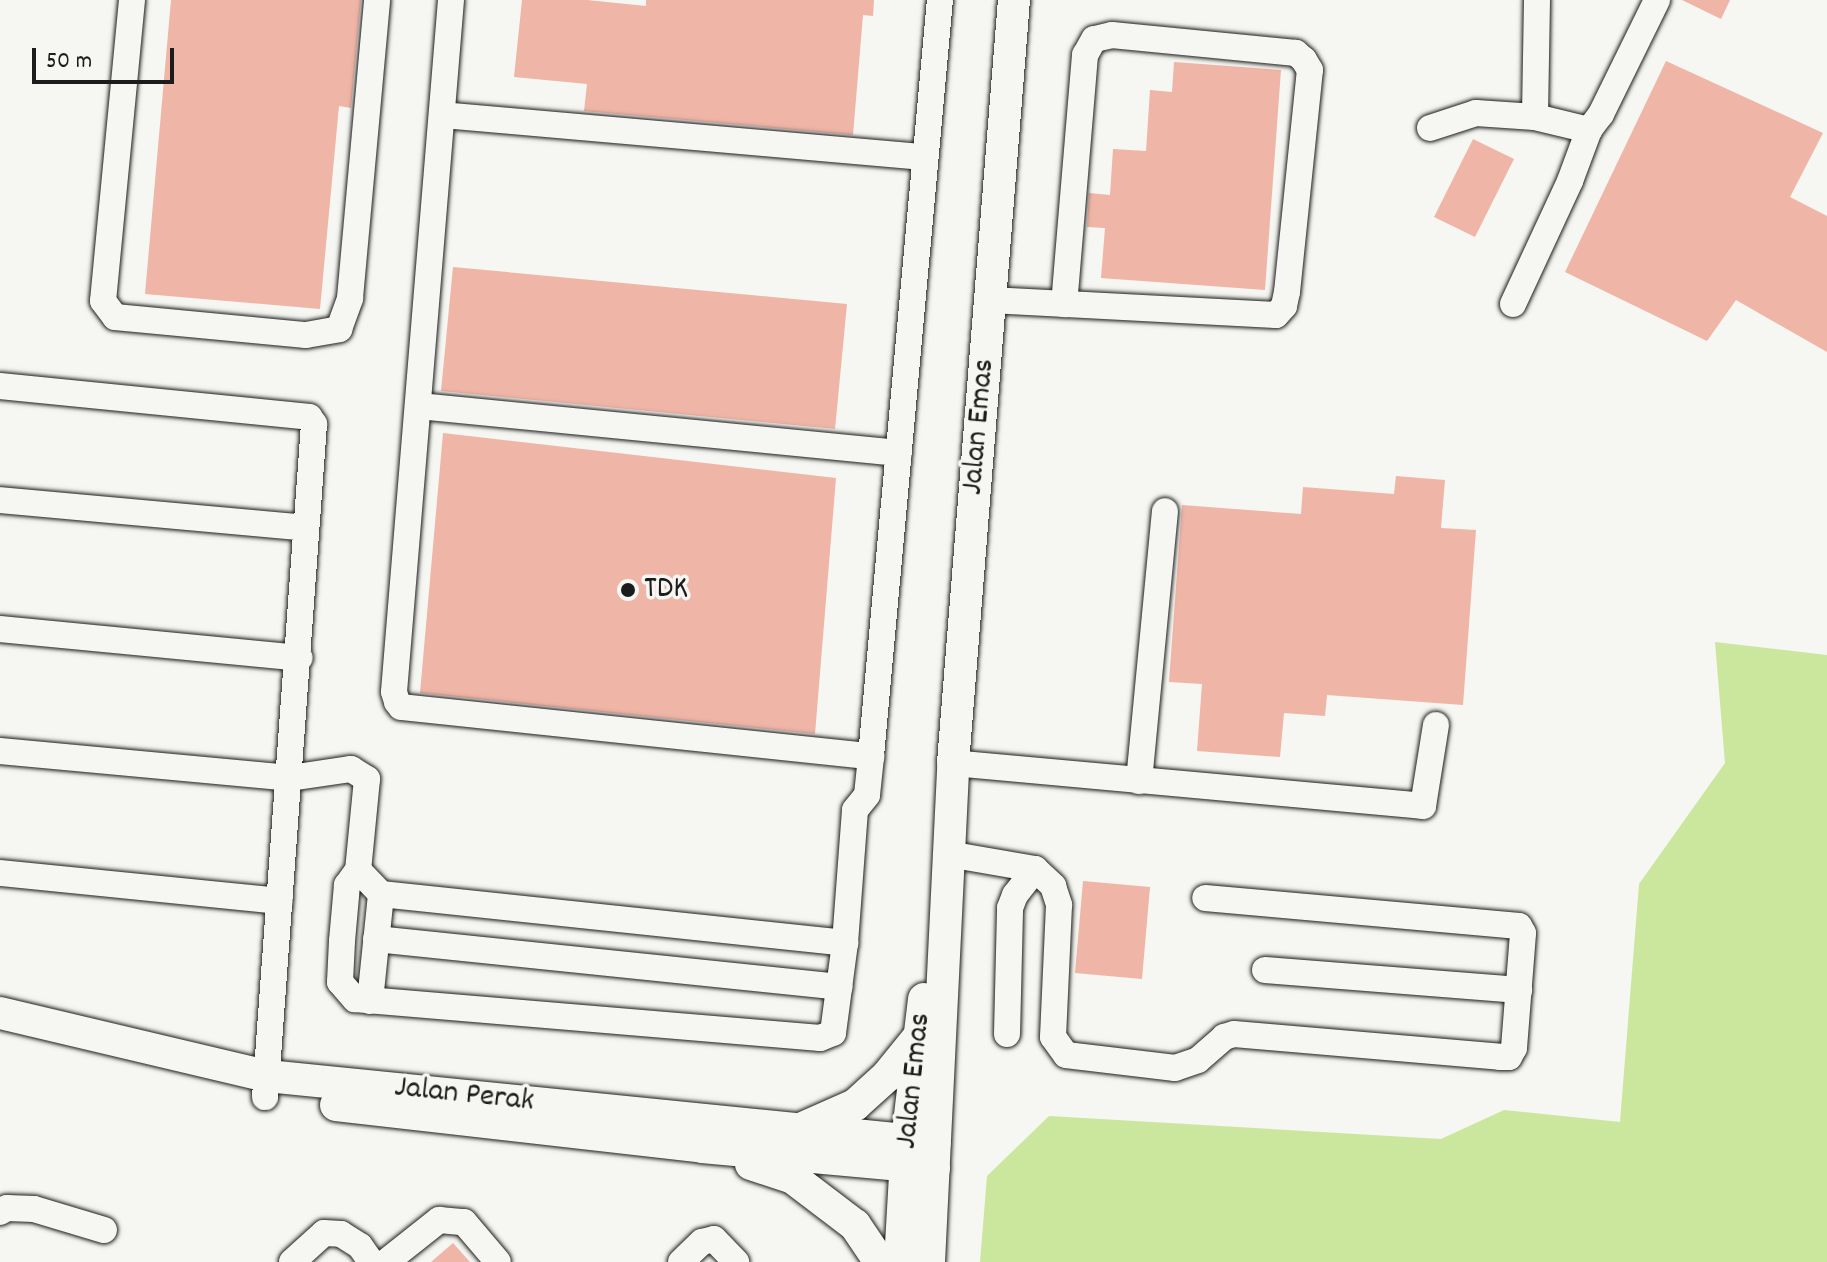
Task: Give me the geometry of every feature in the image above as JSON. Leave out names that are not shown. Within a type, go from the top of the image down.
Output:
[{"type":"main road","name":"Jalan Emas","points":[[900,1262],[920,1154],[948,854],[1014,0]]},
{"type":"main road","name":"Jalan Emas","points":[[929,1262],[920,1154],[917,1039],[948,854]]},
{"type":"main road","name":"Jalan Perak","points":[[0,1013],[266,1087],[801,1129],[920,1154]]},
{"type":"main road","name":"Jalan Perak","points":[[0,1035],[266,1087],[702,1147],[920,1154]]},
{"type":"main road","points":[[801,1129],[855,1105],[887,1076],[917,1039]]},
{"type":"main road","points":[[702,1147],[793,1178],[855,1225],[880,1262]]},
{"type":"street","points":[[132,0],[103,301],[115,317],[306,335],[339,329],[350,298],[377,0]]},
{"type":"street","points":[[451,0],[394,692],[401,707],[871,756]]},
{"type":"street","points":[[0,751],[290,778],[351,769],[367,779],[358,870],[347,885],[340,982],[355,999],[820,1038],[833,1033],[845,943],[855,810],[867,795],[940,0]]},
{"type":"street","points":[[1535,117],[1537,0]]},
{"type":"street","points":[[1513,304],[1570,181],[1589,130],[1601,114],[1657,0]]},
{"type":"street","points":[[990,300],[1064,304],[1276,315],[1284,306],[1287,292],[1310,70],[1304,60],[1296,53],[1280,51],[1112,35],[1094,39],[1085,55],[1064,304]]},
{"type":"street","points":[[1430,128],[1476,113],[1535,117],[1589,130]]},
{"type":"street","points":[[442,115],[925,157]]},
{"type":"street","points":[[0,386],[309,417],[314,424],[305,528],[300,658],[266,1087]]},
{"type":"street","points":[[419,406],[899,453]]},
{"type":"street","points":[[0,500],[305,528]]},
{"type":"street","points":[[1139,781],[1165,511]]},
{"type":"street","points":[[0,629],[300,658]]},
{"type":"street","points":[[953,763],[1423,806],[1436,725]]},
{"type":"street","points":[[948,854],[1035,869],[1053,886],[1059,905],[1053,1037],[1066,1055],[1175,1068],[1198,1060],[1234,1034],[1509,1057],[1514,1048],[1523,933],[1519,926],[1205,898]]},
{"type":"street","points":[[1007,1034],[1010,908],[1015,895],[1035,869]]},
{"type":"street","points":[[358,870],[381,894],[845,943]]},
{"type":"street","points":[[0,873],[280,901]]},
{"type":"street","points":[[370,1001],[381,894]]},
{"type":"street","points":[[376,939],[840,987]]},
{"type":"street","points":[[1265,970],[1519,990]]},
{"type":"street","points":[[0,1212],[7,1208],[34,1209],[104,1230]]},
{"type":"street","points":[[386,1262],[439,1220],[464,1222],[498,1262]]},
{"type":"street","points":[[292,1262],[324,1233],[341,1234],[360,1246],[371,1262]]},
{"type":"street","points":[[681,1262],[702,1242],[714,1239],[736,1262]]},
{"type":"green space","points":[[1715,642],[1827,655],[1827,1262],[980,1262],[987,1176],[1049,1116],[1441,1139],[1504,1110],[1620,1122],[1639,884],[1725,763]]},
{"type":"building","points":[[171,0],[361,0],[351,108],[339,106],[320,309],[145,294]]},
{"type":"building","points":[[522,0],[587,0],[646,6],[646,0],[874,0],[873,16],[863,15],[853,135],[584,111],[587,84],[514,77]]},
{"type":"building","points":[[1682,0],[1730,0],[1721,19]]},
{"type":"building","points":[[1666,61],[1823,133],[1790,197],[1827,216],[1827,352],[1736,300],[1707,341],[1565,272]]},
{"type":"building","points":[[1174,62],[1281,70],[1265,290],[1101,278],[1105,228],[1087,227],[1089,193],[1110,195],[1113,149],[1146,151],[1150,90],[1172,92]]},
{"type":"building","points":[[1473,139],[1514,159],[1475,237],[1434,217]]},
{"type":"building","points":[[453,267],[847,304],[835,429],[441,391]]},
{"type":"building","name":"TDK","points":[[443,433],[836,478],[815,734],[420,693]]},
{"type":"building","points":[[1396,476],[1445,480],[1441,528],[1476,530],[1463,705],[1327,695],[1325,716],[1284,713],[1280,757],[1197,751],[1202,684],[1169,682],[1182,505],[1301,514],[1303,487],[1394,494]]},
{"type":"building","points":[[1083,881],[1150,887],[1142,979],[1075,973]]},
{"type":"building","points":[[453,1243],[470,1262],[431,1262]]},
{"type":"place","name":"TDK","points":[[628,590]]}]
